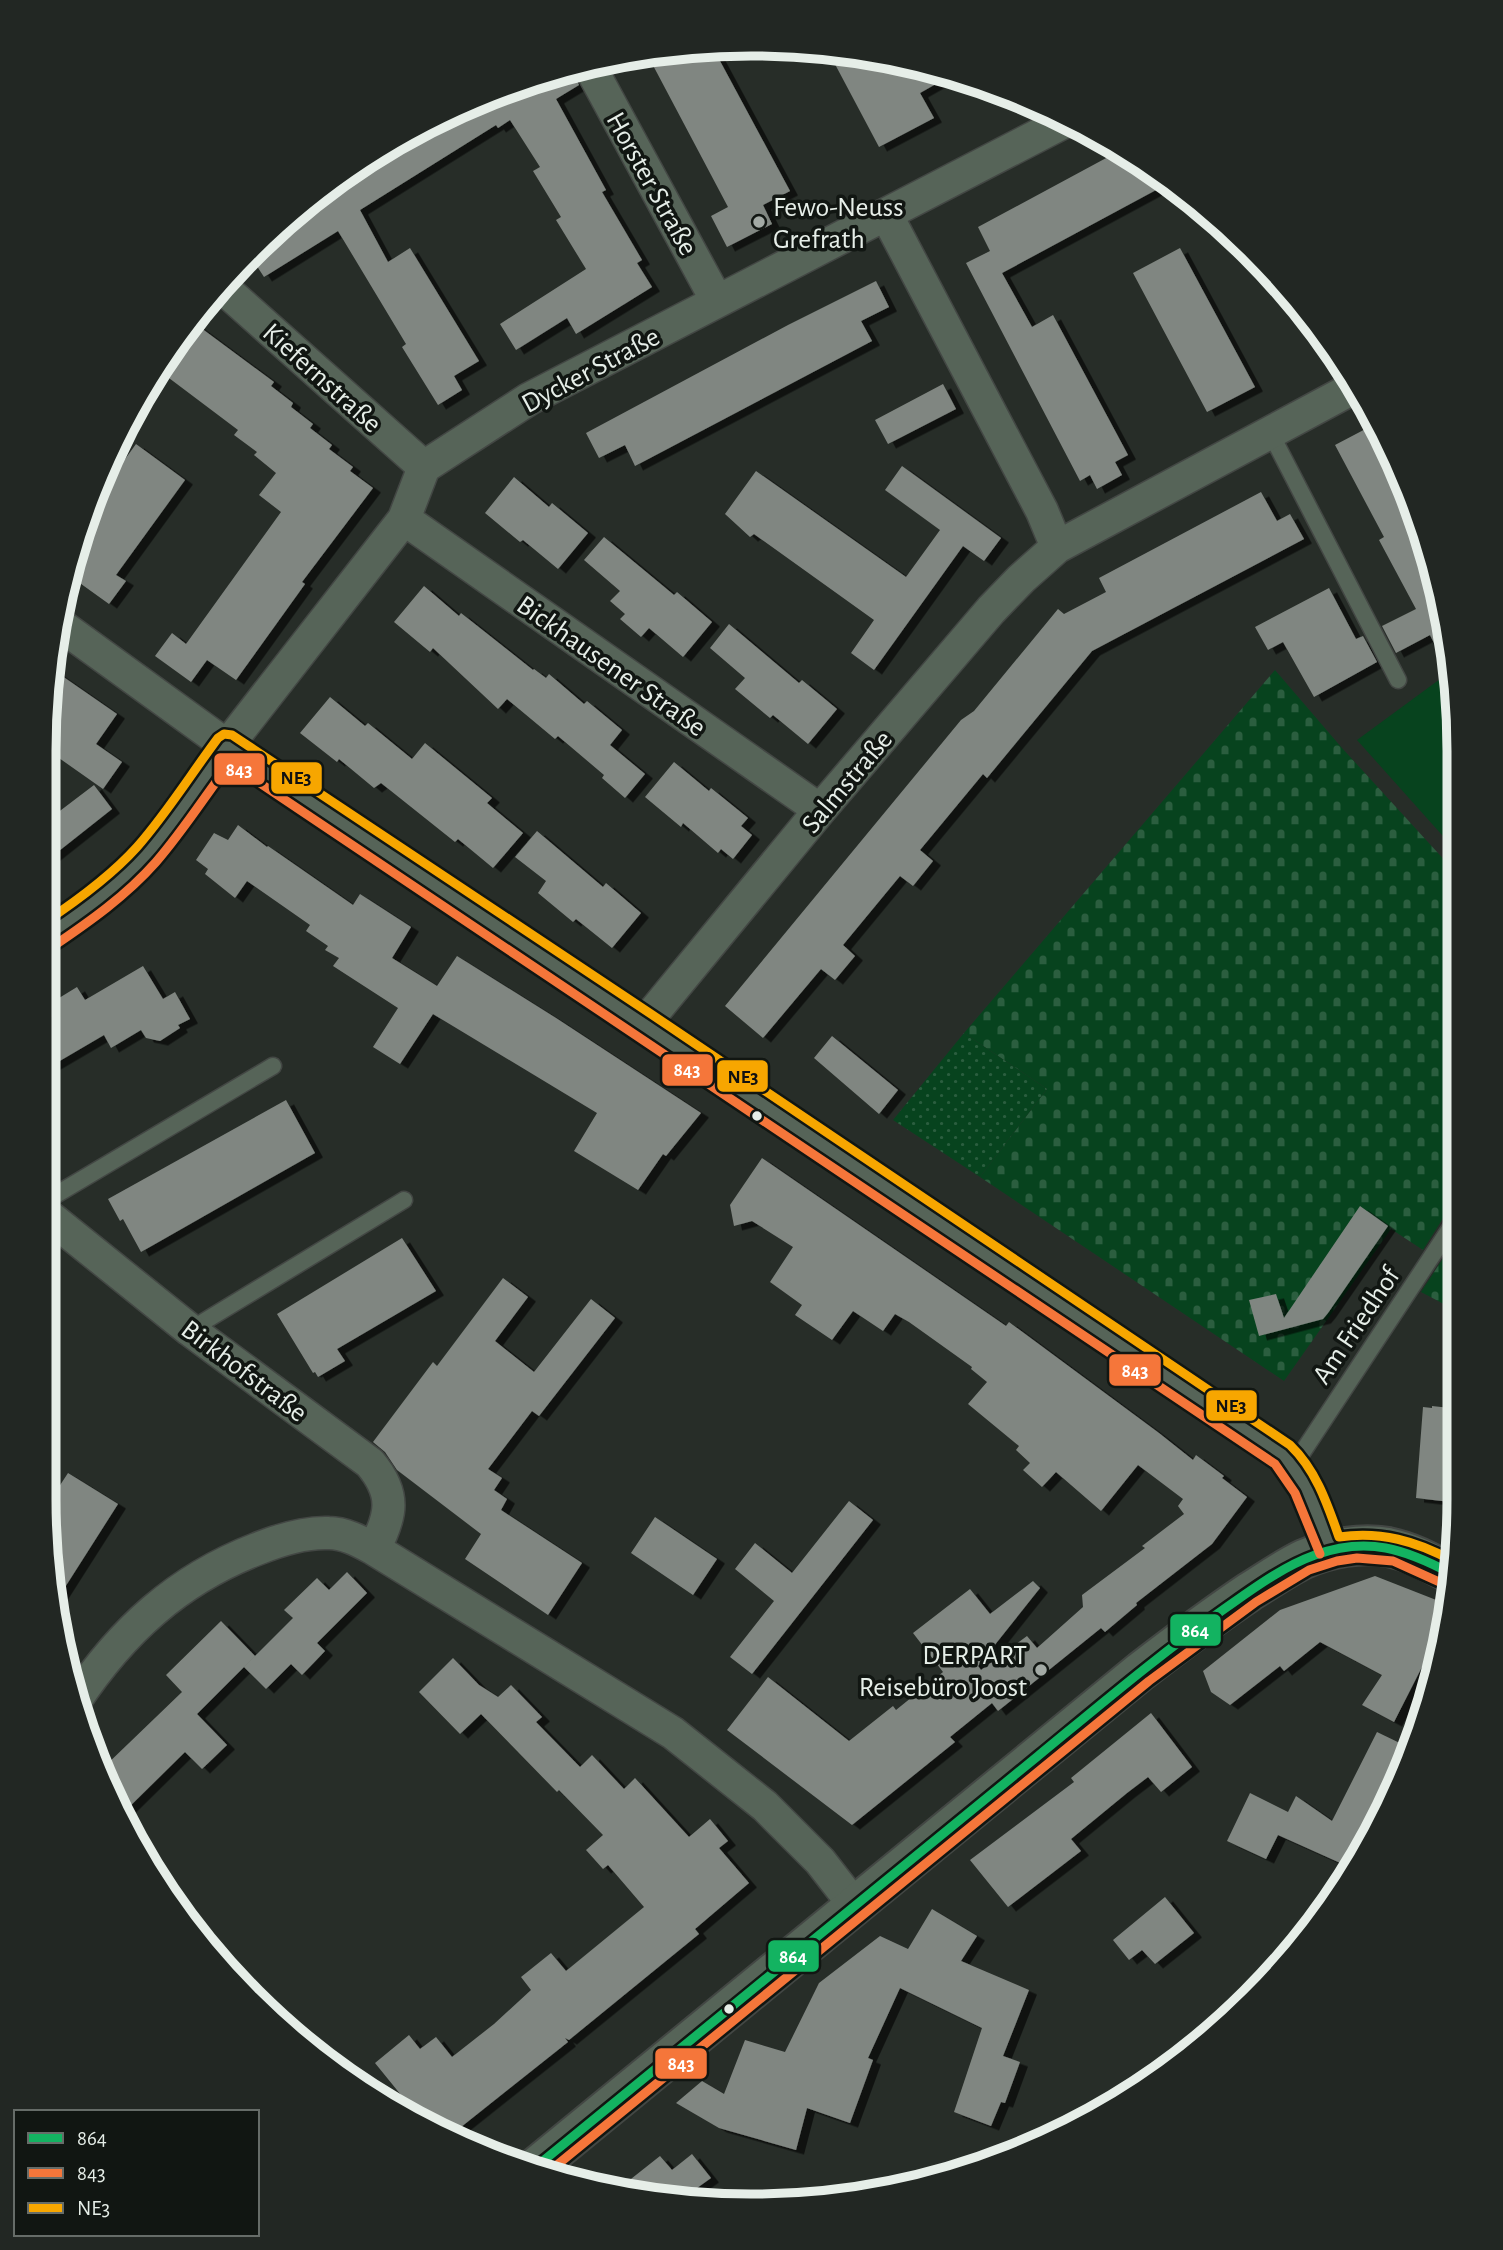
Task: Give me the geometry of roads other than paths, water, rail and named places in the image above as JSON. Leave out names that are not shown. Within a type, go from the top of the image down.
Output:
[{"type":"street","name":"Horster Straße","points":[[594,74],[717,301]]},
{"type":"street","name":"Dycker Straße","points":[[424,467],[529,399],[1056,126]]},
{"type":"street","points":[[887,216],[1042,511],[1057,547]]},
{"type":"street","name":"Kiefernstraße","points":[[229,293],[424,467]]},
{"type":"street","name":"Salmstraße","points":[[644,1024],[820,810],[991,610],[1021,579],[1057,547],[1347,392]]},
{"type":"street","points":[[56,930],[112,887],[146,855],[227,746],[404,519],[424,467]]},
{"type":"street","name":"Bickhausener Straße","points":[[404,519],[820,810]]},
{"type":"street","points":[[67,630],[227,746],[1283,1455],[1294,1465],[1308,1489],[1331,1550]]},
{"type":"street","name":"Birkhofstraße","points":[[56,1222],[190,1330],[370,1463],[382,1477],[388,1492],[389,1512],[385,1528],[374,1549]]},
{"type":"street","points":[[83,1690],[136,1625],[169,1596],[200,1575],[234,1558],[300,1535],[331,1533],[354,1539],[673,1734],[765,1806],[820,1861],[855,1906]]},
{"type":"street","points":[[542,2161],[1177,1643],[1278,1573],[1304,1559],[1331,1550],[1360,1545],[1387,1547],[1416,1555],[1443,1569]]},
{"type":"lane","points":[[1271,434],[1398,680]]},
{"type":"lane","points":[[56,1195],[274,1066]]},
{"type":"lane","points":[[190,1330],[404,1200]]},
{"type":"lane","name":"Am Friedhof","points":[[1294,1465],[1447,1233]]},
{"type":"place","name":"Fewo-Neuss Grefrath","points":[[759,222]]},
{"type":"place","name":"DERPART Reisebüro Joost","points":[[1041,1670]]}]
